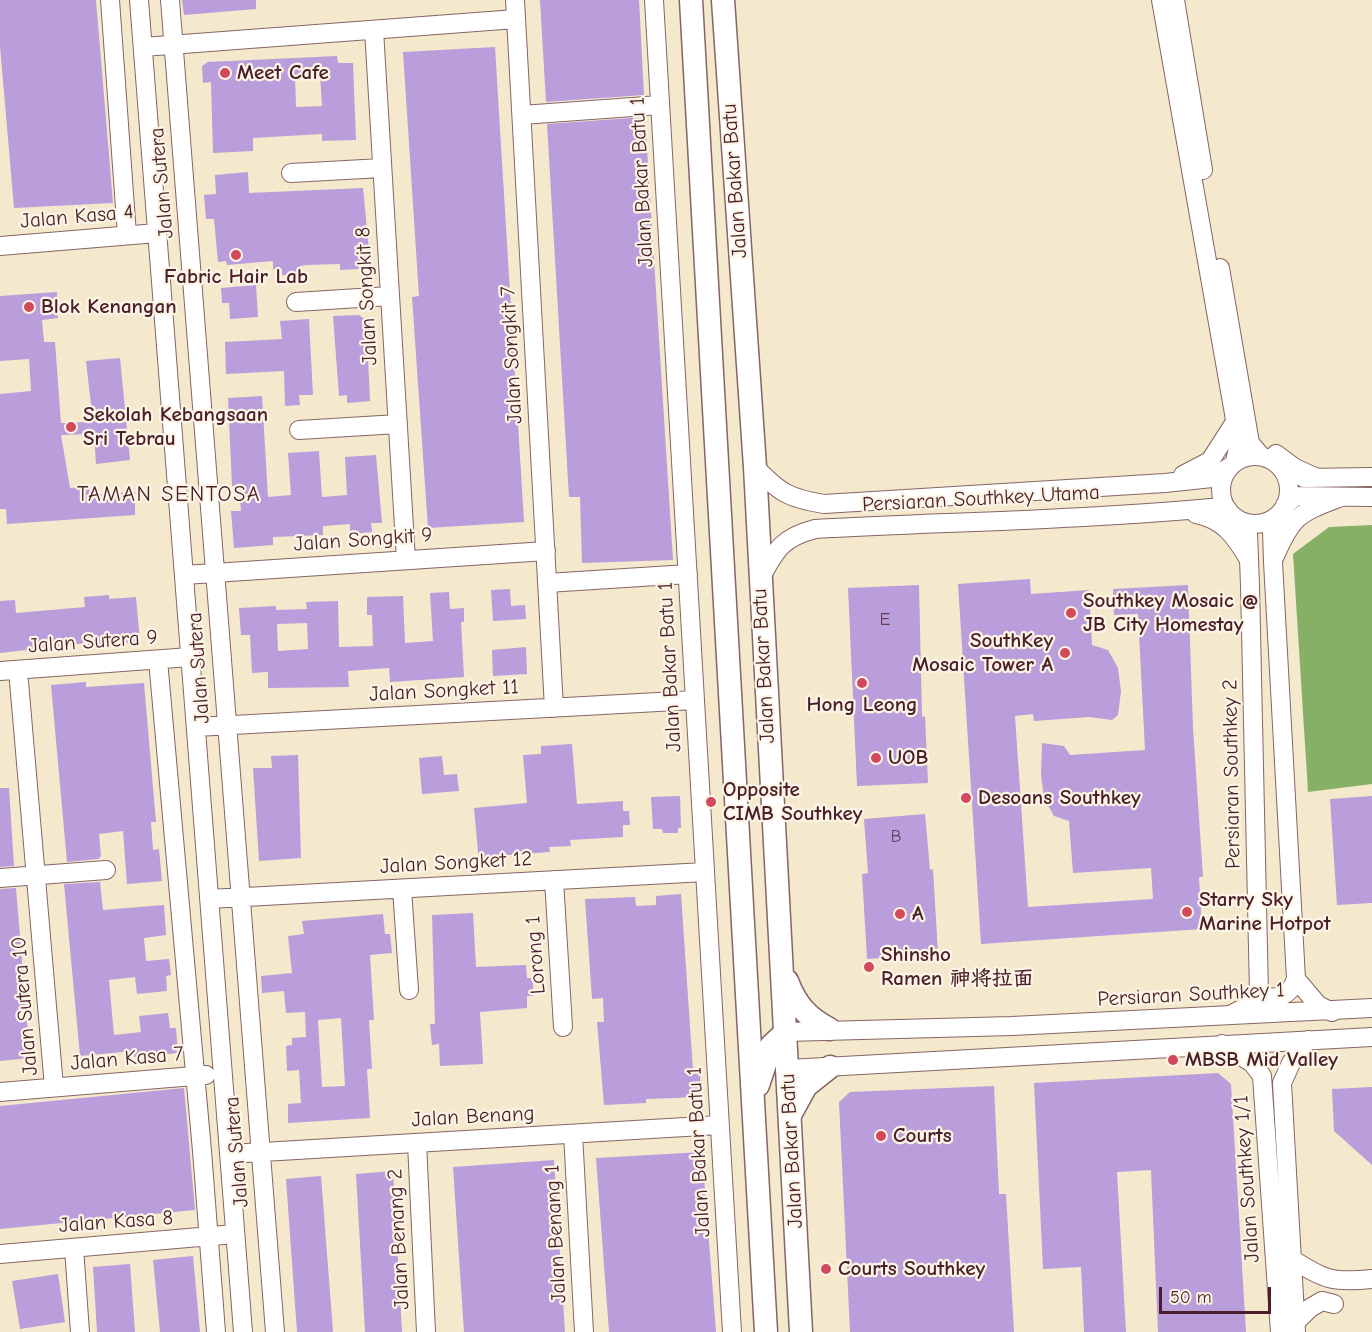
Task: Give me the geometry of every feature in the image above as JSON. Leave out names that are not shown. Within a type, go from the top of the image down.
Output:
[{"type":"main road","name":"Jalan Bakar Batu","points":[[691,0],[729,707],[755,1107],[765,1332]]},
{"type":"main road","name":"Jalan Bakar Batu","points":[[723,0],[755,467],[801,1332]]},
{"type":"main road","points":[[782,966],[800,1008],[809,1018],[829,1029]]},
{"type":"main road","points":[[748,999],[758,1035],[768,1054],[775,1063],[788,1069]]},
{"type":"main road","points":[[755,1107],[762,1068],[777,1039],[786,1032]]},
{"type":"main road","points":[[790,1115],[806,1086],[830,1067]]},
{"type":"street","name":"Jalan Sutera","points":[[110,0],[127,235]]},
{"type":"street","name":"Jalan Sutera","points":[[139,0],[243,1332]]},
{"type":"street","name":"Jalan Sutera","points":[[170,0],[274,1332]]},
{"type":"street","name":"Jalan Songkit 7","points":[[515,0],[554,708]]},
{"type":"street","name":"Jalan Bakar Batu 1","points":[[654,0],[732,1332]]},
{"type":"street","points":[[1161,0],[1239,442],[1221,489],[1232,514],[1257,524],[1281,511],[1296,496],[1372,497]]},
{"type":"street","points":[[1175,0],[1246,407],[1250,443],[1262,456]]},
{"type":"street","points":[[142,47],[516,19]]},
{"type":"street","name":"Jalan Songkit 8","points":[[374,30],[406,560]]},
{"type":"street","points":[[522,115],[660,105]]},
{"type":"street","points":[[291,173],[382,168]]},
{"type":"street","name":"Jalan Kasa 4","points":[[0,246],[157,232]]},
{"type":"street","points":[[296,302],[390,296]]},
{"type":"street","points":[[1246,407],[1264,444],[1288,464],[1317,478]]},
{"type":"street","points":[[1165,483],[1202,468],[1210,461],[1235,422]]},
{"type":"street","points":[[299,430],[398,424]]},
{"type":"street","points":[[1232,465],[1248,457],[1262,456],[1270,459],[1294,477],[1372,477]]},
{"type":"street","name":"Persiaran Southkey Utama","points":[[755,467],[780,491],[795,499],[824,504],[1165,483],[1212,477],[1232,465]]},
{"type":"street","points":[[1229,1016],[1246,1007],[1259,994],[1266,997],[1282,996],[1293,986],[1296,979],[1272,531],[1288,494],[1283,471]]},
{"type":"street","points":[[1273,562],[1288,526],[1298,516],[1341,497]]},
{"type":"street","name":"Persiaran Southkey Utama","points":[[760,579],[783,542],[796,534],[815,529],[989,520],[1048,520],[1211,508],[1232,514]]},
{"type":"street","points":[[1178,511],[1212,517],[1235,537],[1249,560]]},
{"type":"street","name":"Persiaran Southkey 2","points":[[1232,514],[1248,533],[1259,994]]},
{"type":"street","name":"Jalan Songkit 9","points":[[184,575],[546,550]]},
{"type":"street","points":[[548,583],[688,574]]},
{"type":"street","name":"Jalan Sutera 9","points":[[9,670],[190,657]]},
{"type":"street","name":"Jalan Sutera","points":[[158,660],[196,1076],[216,1332]]},
{"type":"street","name":"Jalan Sutera 10","points":[[9,670],[36,876],[54,1088]]},
{"type":"street","name":"Jalan Songket 11","points":[[196,727],[695,700]]},
{"type":"street","points":[[0,878],[106,870]]},
{"type":"street","name":"Jalan Songket 12","points":[[209,899],[705,872]]},
{"type":"street","name":"Lorong 1","points":[[554,880],[563,1027]]},
{"type":"street","points":[[402,889],[409,990]]},
{"type":"street","points":[[1296,979],[1318,1005],[1332,1012]]},
{"type":"street","name":"Persiaran Southkey 1","points":[[786,1032],[829,1029],[1012,1026],[1332,1012],[1372,1008]]},
{"type":"street","points":[[1012,1026],[1014,1055]]},
{"type":"street","points":[[788,1069],[1372,1036]]},
{"type":"street","name":"Jalan Southkey 1/1","points":[[1296,1327],[1282,1083],[1291,1063],[1308,1040]]},
{"type":"street","name":"Jalan Southkey 1/1","points":[[1221,1044],[1242,1055],[1262,1076],[1280,1332]]},
{"type":"street","name":"Jalan Kasa 7","points":[[0,1092],[223,1074]]},
{"type":"street","name":"Jalan Benang","points":[[229,1154],[719,1125]]},
{"type":"street","name":"Jalan Benang 1","points":[[573,1134],[584,1332]]},
{"type":"street","name":"Jalan Benang 2","points":[[417,1143],[426,1332]]},
{"type":"street","name":"Jalan Kasa 8","points":[[0,1254],[235,1234]]},
{"type":"street","points":[[74,1248],[80,1332]]},
{"type":"street","points":[[1292,1259],[1318,1277],[1332,1282],[1372,1279]]},
{"type":"street","points":[[1296,1327],[1316,1304],[1327,1300],[1334,1304]]},
{"type":"green space","points":[[1372,525],[1372,784],[1308,792],[1293,554],[1329,527]]},
{"type":"building","points":[[0,0],[96,0],[113,203],[14,208],[0,46]]},
{"type":"building","points":[[182,0],[256,0],[256,9],[184,15]]},
{"type":"building","points":[[540,0],[639,0],[644,95],[546,102]]},
{"type":"building","points":[[495,47],[524,522],[428,528],[412,297],[419,296],[403,52]]},
{"type":"building","points":[[337,56],[338,63],[353,63],[356,140],[322,141],[322,134],[253,138],[253,151],[213,153],[211,82],[203,83],[202,66],[208,62]],"holes":[[[320,75],[322,106],[296,107],[295,76]]]},
{"type":"building","points":[[645,117],[673,560],[582,563],[580,497],[569,497],[547,124]]},
{"type":"building","points":[[248,172],[249,193],[363,188],[370,261],[359,261],[359,269],[340,270],[340,264],[300,266],[301,275],[282,275],[282,269],[273,269],[273,261],[227,265],[226,261],[218,262],[214,219],[206,219],[204,195],[216,194],[215,175]]},
{"type":"building","points":[[256,285],[258,317],[230,319],[229,303],[222,303],[221,288]]},
{"type":"building","points":[[57,292],[58,318],[42,320],[44,342],[55,342],[61,423],[93,422],[86,361],[120,358],[130,460],[96,464],[94,434],[61,435],[70,488],[89,487],[90,495],[135,492],[135,515],[7,524],[6,509],[0,509],[0,394],[31,391],[29,359],[0,361],[0,296]]},
{"type":"building","points":[[359,315],[371,324],[373,358],[368,358],[370,401],[347,403],[347,395],[339,396],[333,316]]},
{"type":"building","points":[[309,319],[313,395],[299,395],[300,405],[285,406],[284,371],[226,374],[225,342],[282,339],[280,321]]},
{"type":"building","points":[[262,396],[268,497],[291,495],[288,453],[319,451],[322,497],[347,495],[345,457],[376,455],[382,523],[371,523],[372,532],[350,534],[350,524],[323,526],[323,535],[273,537],[273,545],[234,548],[231,511],[241,511],[239,486],[232,486],[228,398]]},
{"type":"building","points":[[1030,579],[1031,594],[1089,590],[1092,645],[1108,650],[1118,668],[1121,691],[1118,715],[1112,720],[1089,717],[1034,721],[1033,714],[1015,716],[1028,907],[1153,899],[1151,868],[1073,873],[1069,821],[1054,816],[1044,798],[1041,774],[1042,743],[1064,746],[1070,755],[1145,750],[1138,614],[1114,615],[1113,589],[1188,585],[1193,728],[1203,877],[1199,877],[1202,929],[981,944],[958,584]]},
{"type":"building","points":[[919,585],[922,717],[925,716],[928,783],[857,786],[848,588]]},
{"type":"building","points":[[510,589],[511,606],[525,605],[526,619],[493,621],[491,590]]},
{"type":"building","points":[[449,592],[450,609],[464,608],[464,622],[461,622],[464,677],[390,682],[389,668],[348,671],[349,687],[268,688],[268,672],[252,673],[250,635],[241,635],[239,608],[276,606],[276,610],[307,609],[306,602],[338,601],[339,647],[373,646],[372,615],[367,615],[367,597],[403,596],[405,643],[433,641],[430,593]],"holes":[[[307,623],[308,649],[278,651],[277,624]]]},
{"type":"building","points":[[109,595],[109,599],[136,597],[140,642],[88,647],[88,643],[0,653],[0,601],[15,600],[16,613],[85,607],[84,597]]},
{"type":"building","points":[[526,647],[527,674],[493,676],[492,650]]},
{"type":"building","points":[[86,682],[86,687],[144,683],[156,822],[151,822],[153,850],[159,849],[162,881],[127,884],[123,831],[99,834],[101,856],[98,859],[67,862],[51,685]]},
{"type":"building","points":[[572,744],[577,804],[623,801],[623,811],[629,811],[630,825],[623,825],[623,837],[570,840],[571,846],[549,847],[550,852],[496,856],[496,861],[479,863],[474,808],[527,803],[523,755],[541,754],[541,746]]},
{"type":"building","points":[[298,755],[301,858],[259,861],[253,768],[272,768],[271,756]]},
{"type":"building","points":[[442,756],[444,775],[457,774],[459,791],[422,794],[419,758]]},
{"type":"building","points":[[0,788],[9,788],[14,866],[0,867]]},
{"type":"building","points":[[680,796],[681,828],[678,828],[678,833],[663,833],[662,829],[653,829],[651,797]]},
{"type":"building","points":[[1372,796],[1372,903],[1337,905],[1330,799]]},
{"type":"building","name":"A","points":[[925,814],[930,870],[933,869],[938,954],[867,959],[862,874],[868,873],[864,819]]},
{"type":"building","points":[[100,882],[103,910],[164,905],[166,935],[144,938],[146,961],[169,959],[171,975],[166,976],[167,991],[137,994],[135,977],[109,980],[114,1035],[141,1032],[139,1016],[168,1013],[170,1028],[176,1028],[178,1053],[134,1057],[133,1051],[80,1056],[64,884]]},
{"type":"building","points":[[16,888],[30,1058],[0,1061],[0,889]]},
{"type":"building","points":[[681,894],[693,1070],[700,1069],[701,1097],[646,1099],[646,1103],[604,1105],[597,1022],[604,1022],[603,998],[592,999],[585,899],[635,897],[636,906],[656,905],[656,896]]},
{"type":"building","points":[[473,913],[476,967],[526,965],[527,978],[533,978],[533,996],[527,996],[527,1008],[480,1012],[483,1064],[440,1066],[439,1044],[432,1045],[430,1024],[435,1024],[432,915]]},
{"type":"building","points":[[383,914],[385,934],[390,934],[392,953],[370,955],[374,1020],[369,1020],[372,1069],[367,1069],[370,1118],[288,1123],[288,1104],[301,1103],[299,1070],[287,1071],[286,1046],[292,1045],[292,1038],[306,1037],[305,1012],[286,1013],[284,991],[262,993],[261,976],[292,973],[288,936],[304,934],[302,921]],"holes":[[[341,1018],[345,1086],[322,1087],[318,1020]]]},
{"type":"building","points":[[1218,1073],[1231,1084],[1246,1332],[1158,1332],[1151,1170],[1117,1172],[1126,1332],[1084,1332],[1081,1267],[1043,1269],[1034,1083]]},
{"type":"building","points":[[994,1086],[999,1194],[1006,1194],[1014,1332],[850,1332],[839,1102],[850,1092]]},
{"type":"building","points":[[1372,1087],[1372,1165],[1334,1131],[1332,1089]]},
{"type":"building","points":[[184,1088],[195,1210],[0,1229],[0,1106]]},
{"type":"building","points":[[702,1152],[716,1332],[609,1332],[596,1158]]},
{"type":"building","points":[[554,1160],[565,1332],[464,1332],[453,1167]]},
{"type":"building","points":[[393,1171],[402,1332],[365,1332],[356,1174]]},
{"type":"building","points":[[321,1176],[333,1332],[297,1332],[286,1179]]},
{"type":"building","points":[[193,1256],[200,1332],[160,1332],[153,1260]]},
{"type":"building","points":[[130,1264],[135,1332],[97,1332],[93,1267]]},
{"type":"building","points":[[58,1274],[65,1322],[20,1329],[12,1281]]},
{"type":"place","name":"Meet Cafe","points":[[225,73]]},
{"type":"place","name":"Fabric Hair Lab","points":[[236,255]]},
{"type":"place","name":"Blok Kenangan","points":[[29,307]]},
{"type":"place","name":"Sekolah Kebangsaan Sri Tebrau","points":[[71,427]]},
{"type":"place","name":"Southkey Mosaic @ JB City Homestay","points":[[1071,613]]},
{"type":"place","name":"SouthKey Mosaic Tower A","points":[[1065,653]]},
{"type":"place","name":"Hong Leong","points":[[862,683]]},
{"type":"place","name":"UOB","points":[[876,758]]},
{"type":"place","name":"Desoans Southkey","points":[[966,798]]},
{"type":"place","name":"Opposite CIMB Southkey","points":[[711,802]]},
{"type":"place","name":"Starry Sky Marine Hotpot","points":[[1187,912]]},
{"type":"place","name":"A","points":[[900,914]]},
{"type":"place","name":"Shinsho Ramen 神将拉面","points":[[869,967]]},
{"type":"place","name":"MBSB Mid Valley","points":[[1173,1060]]},
{"type":"place","name":"Courts","points":[[881,1136]]},
{"type":"place","name":"Courts Southkey","points":[[826,1269]]},
{"type":"district","name":"TAMAN SENTOSA","points":[[169,495]]}]
